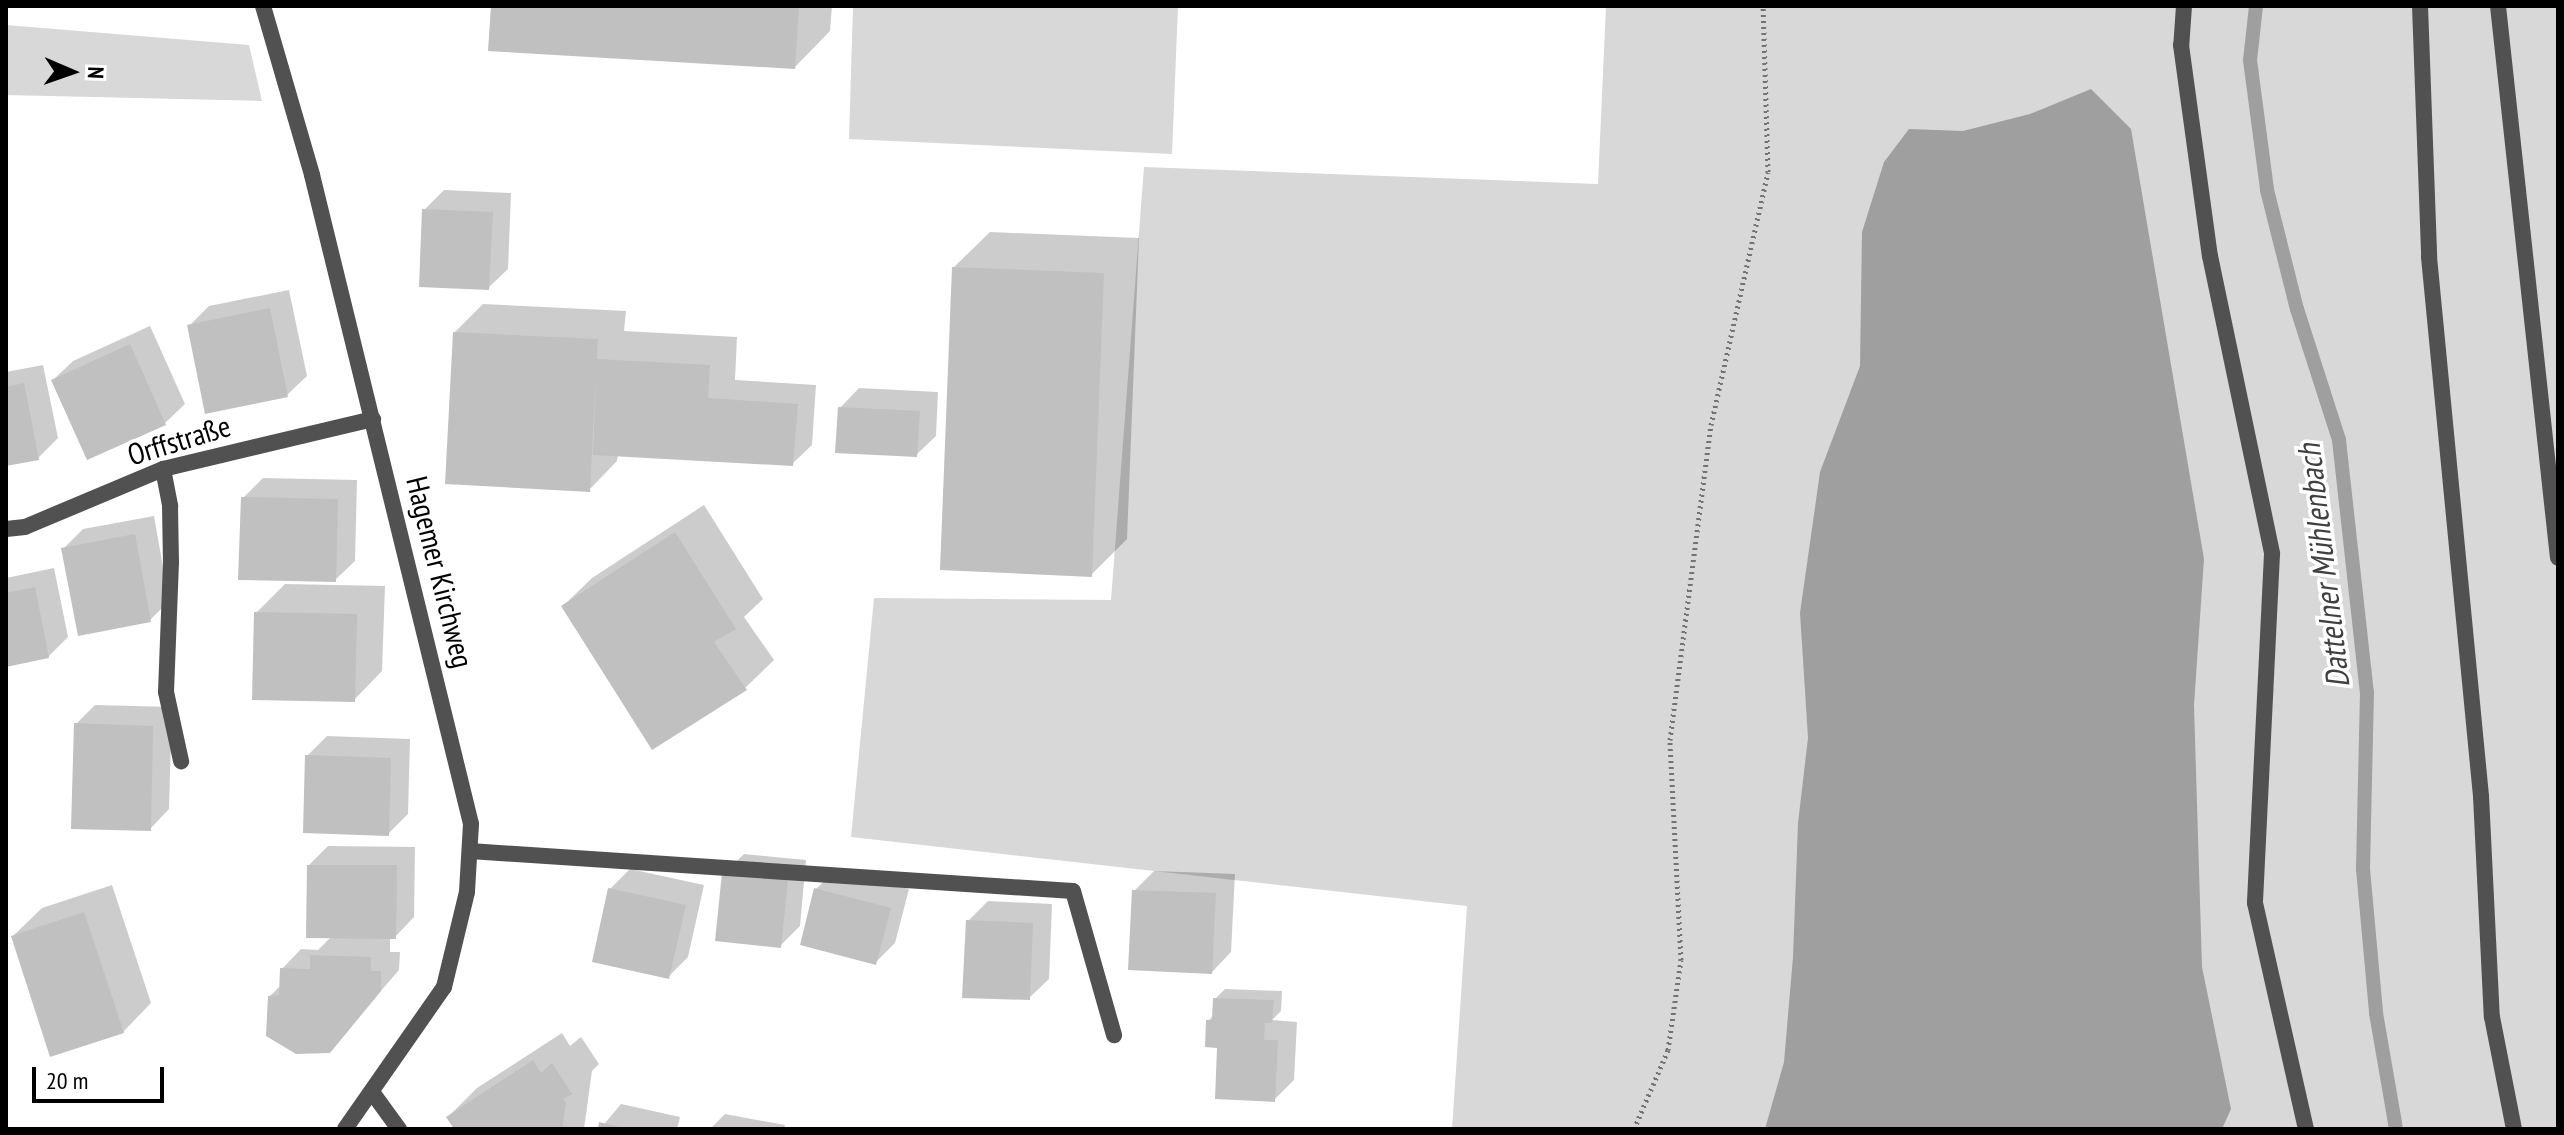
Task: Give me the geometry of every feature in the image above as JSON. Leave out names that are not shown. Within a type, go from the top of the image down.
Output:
[{"type":"street","name":"Hagemer Kirchweg","points":[[263,6],[312,175],[456,749],[471,824],[467,892],[444,987],[345,1129]]},
{"type":"street","points":[[2184,6],[2181,45],[2210,256],[2272,554],[2255,903],[2306,1129]]},
{"type":"street","points":[[2420,6],[2429,257],[2481,796],[2492,1017],[2514,1129]]},
{"type":"street","points":[[2498,6],[2558,558]]},
{"type":"street","name":"Orffstraße","points":[[6,529],[25,527],[163,469],[373,419]]},
{"type":"street","points":[[163,469],[170,506],[171,562],[166,692],[181,761]]},
{"type":"street","points":[[470,851],[1073,891],[1114,1035]]},
{"type":"street","points":[[372,1092],[399,1129]]},
{"type":"path","points":[[1634,1129],[1668,1050],[1681,960],[1670,740],[1711,425],[1768,172],[1763,6]]},
{"type":"shaded area","points":[[853,6],[1178,6],[1172,154],[849,139]]},
{"type":"shaded area","points":[[1606,6],[2558,6],[2558,1129],[1452,1129],[1467,906],[851,837],[874,598],[1111,600],[1144,167],[1598,184]]},
{"type":"shaded area","points":[[6,25],[249,45],[262,101],[6,95]]},
{"type":"shaded area","points":[[2091,89],[2131,129],[2204,559],[2194,705],[2202,967],[2231,1109],[2222,1129],[1765,1129],[1784,1062],[1793,957],[1798,823],[1808,738],[1800,613],[1820,472],[1860,366],[1862,232],[1884,162],[1909,129],[1963,131],[2030,114]]},
{"type":"building","points":[[491,6],[799,6],[795,69],[488,51]]},
{"type":"building","points":[[422,209],[493,212],[489,290],[419,287]]},
{"type":"building","points":[[952,267],[1104,273],[1092,577],[940,570]]},
{"type":"building","points":[[270,308],[288,397],[205,414],[187,325]]},
{"type":"building","points":[[453,332],[598,339],[597,359],[710,365],[708,398],[798,404],[793,466],[593,455],[596,372],[590,492],[445,484]]},
{"type":"building","points":[[130,344],[166,425],[87,460],[51,380]]},
{"type":"building","points":[[24,383],[39,460],[6,466],[6,387]]},
{"type":"building","points":[[838,407],[920,411],[917,457],[835,453]]},
{"type":"building","points":[[241,497],[338,499],[336,582],[238,580]]},
{"type":"building","points":[[675,532],[736,629],[714,642],[747,690],[652,750],[561,606]]},
{"type":"building","points":[[135,534],[151,622],[78,636],[61,548]]},
{"type":"building","points":[[35,587],[49,658],[6,667],[6,593]]},
{"type":"building","points":[[254,612],[357,614],[355,702],[252,700]]},
{"type":"building","points":[[74,723],[153,726],[151,831],[71,829]]},
{"type":"building","points":[[305,755],[391,758],[389,836],[303,833]]},
{"type":"building","points":[[307,865],[397,865],[396,939],[306,938]]},
{"type":"building","points":[[722,873],[788,879],[781,948],[715,941]]},
{"type":"building","points":[[608,888],[686,905],[669,979],[592,962]]},
{"type":"building","points":[[814,888],[891,908],[876,965],[800,945]]},
{"type":"building","points":[[1132,890],[1216,893],[1212,974],[1128,970]]},
{"type":"building","points":[[84,912],[124,1033],[50,1057],[11,936]]},
{"type":"building","points":[[966,920],[1033,923],[1030,1000],[962,998]]},
{"type":"building","points":[[310,955],[371,957],[371,971],[381,971],[381,991],[330,1053],[296,1054],[266,1036],[268,996],[279,995],[280,968],[310,969]]},
{"type":"building","points":[[1213,998],[1274,1000],[1272,1023],[1265,1023],[1264,1040],[1278,1040],[1275,1102],[1215,1099],[1217,1048],[1205,1047],[1206,1020],[1212,1020]]},
{"type":"building","points":[[533,1060],[541,1073],[552,1063],[572,1094],[563,1099],[566,1103],[562,1129],[454,1129],[446,1117]]},
{"type":"building","points":[[599,1122],[624,1128],[624,1129],[598,1129]]},
{"type":"waterway","name":"Dattelner Mühlenbach","points":[[2256,6],[2250,60],[2267,190],[2297,309],[2339,440],[2367,692],[2363,869],[2376,1013],[2396,1129]]}]
